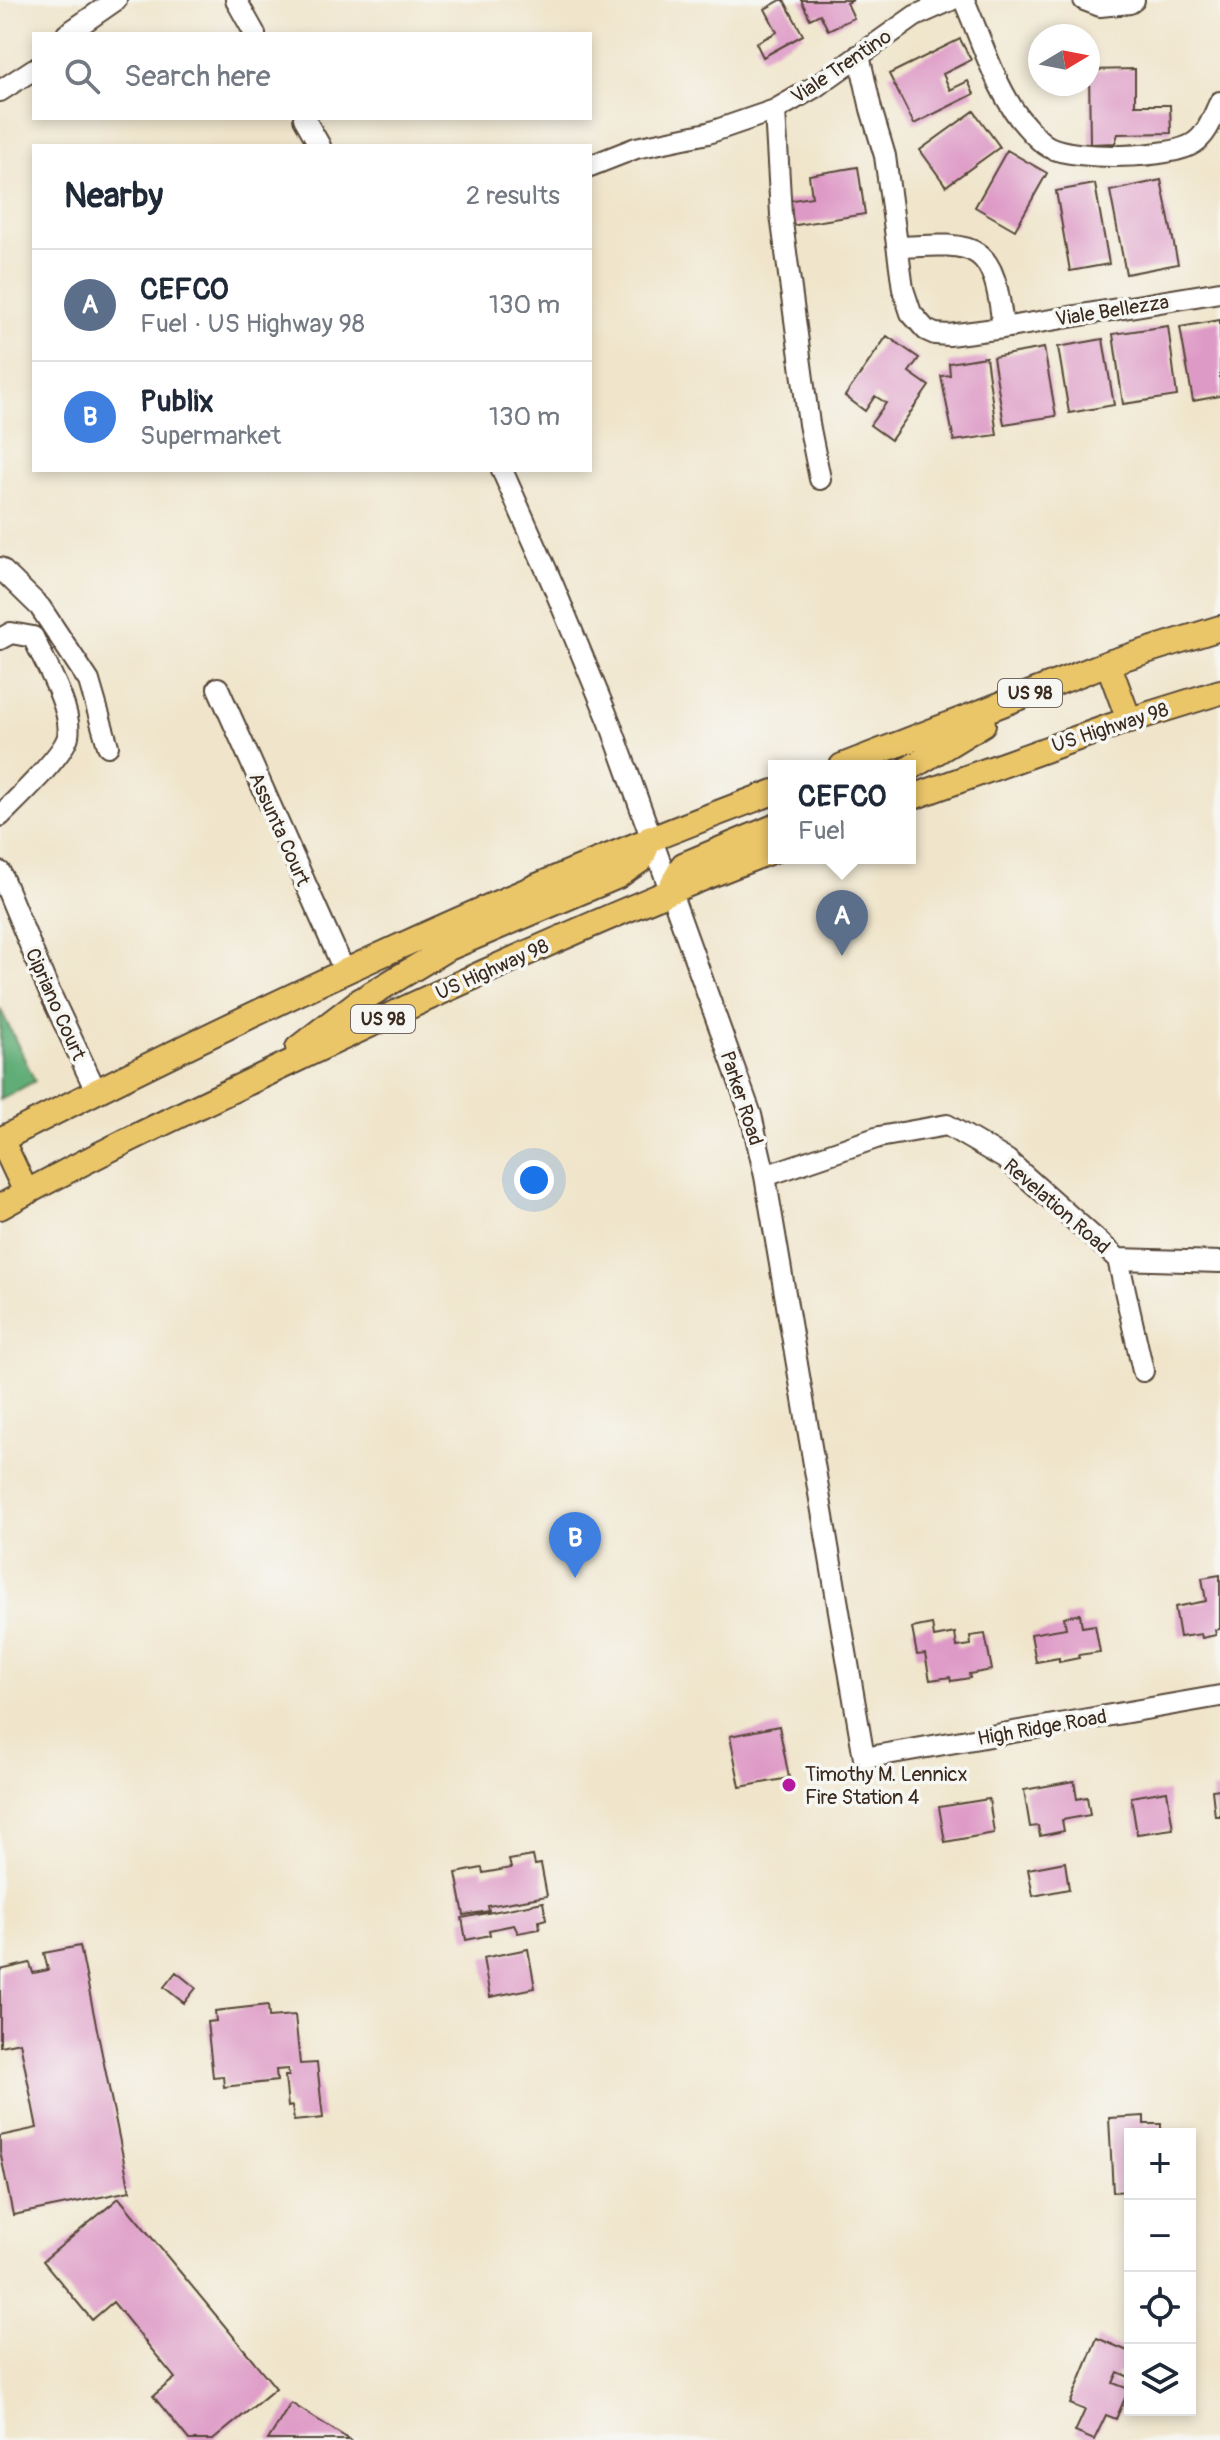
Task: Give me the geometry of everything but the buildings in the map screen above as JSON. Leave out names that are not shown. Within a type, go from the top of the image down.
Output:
[{"type":"main road","name":"US 98","points":[[857,760],[1108,663],[1220,628]]},
{"type":"main road","points":[[1108,663],[1129,720]]},
{"type":"main road","points":[[916,764],[1040,689]]},
{"type":"main road","name":"US Highway 98","points":[[916,796],[1129,720],[1220,692]]},
{"type":"main road","points":[[26,1192],[1,1140],[344,970],[651,837],[768,794]]},
{"type":"main road","points":[[669,890],[683,865],[768,830]]},
{"type":"main road","points":[[258,1078],[358,1002],[446,949],[618,876],[641,860],[651,837]]},
{"type":"main road","name":"US Highway 98","points":[[0,1207],[258,1078],[447,989],[669,890],[768,852]]},
{"type":"street","points":[[70,32],[116,0]]},
{"type":"street","points":[[236,0],[254,32]]},
{"type":"street","name":"Viale Trentino","points":[[592,165],[636,148],[708,133],[775,110],[815,87],[915,16],[951,0]]},
{"type":"street","points":[[964,0],[1011,108],[1049,147],[1074,154],[1105,155],[1142,155],[1180,150],[1195,143],[1205,133],[1220,102]]},
{"type":"street","points":[[1084,0],[1100,6],[1134,0]]},
{"type":"street","name":"Viale Bellezza","points":[[859,55],[885,156],[903,289],[911,313],[926,330],[949,335],[1220,292]]},
{"type":"street","points":[[0,91],[32,70]]},
{"type":"street","points":[[775,110],[781,215],[809,424],[820,479]]},
{"type":"street","points":[[305,120],[319,144]]},
{"type":"street","points":[[899,247],[956,245],[971,249],[982,257],[994,274],[1003,328]]},
{"type":"street","name":"Parker Road","points":[[503,472],[610,723],[744,1094],[765,1176],[864,1758]]},
{"type":"street","points":[[0,568],[40,607],[89,681],[108,746]]},
{"type":"street","points":[[0,639],[11,633],[33,637],[68,717],[68,738],[43,773],[0,816]]},
{"type":"street","name":"Assunta Court","points":[[218,688],[344,970]]},
{"type":"street","name":"Cipriano Court","points":[[0,872],[49,991],[96,1091]]},
{"type":"street","name":"Revelation Road","points":[[765,1176],[879,1137],[947,1125],[1007,1160],[1118,1259],[1220,1262]]},
{"type":"street","points":[[1118,1259],[1143,1371]]},
{"type":"street","name":"High Ridge Road","points":[[864,1758],[1220,1696]]},
{"type":"green space","points":[[0,1008],[35,1081],[0,1100]]},
{"type":"place","name":"CEFCO","points":[[842,956]]},
{"type":"place","name":"Publix","points":[[575,1578]]},
{"type":"place","name":"Timothy M. Lennicx Fire Station 4","points":[[789,1785]]}]
